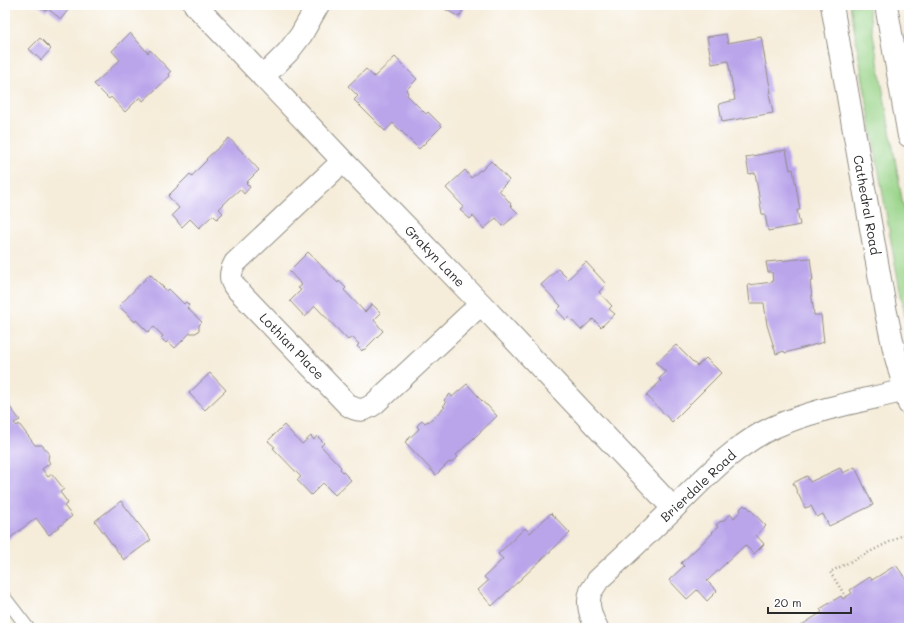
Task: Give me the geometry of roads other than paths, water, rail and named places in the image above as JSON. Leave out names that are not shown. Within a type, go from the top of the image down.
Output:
[{"type":"street","name":"Grakyn Lane","points":[[195,5],[342,161],[481,304],[673,508]]},
{"type":"street","points":[[263,77],[288,52],[301,35],[318,5]]},
{"type":"street","name":"Cathedral Road","points":[[832,5],[884,301],[895,354],[908,394]]},
{"type":"street","points":[[886,5],[909,136]]},
{"type":"street","name":"Lothian Place","points":[[342,161],[235,263],[230,275],[235,287],[348,405],[354,409],[368,409],[481,304]]},
{"type":"street","name":"Brierdale Road","points":[[597,628],[589,606],[591,592],[598,580],[709,473],[730,455],[751,440],[774,427],[803,416],[838,406],[908,394]]},
{"type":"lane","points":[[5,598],[28,628]]}]
